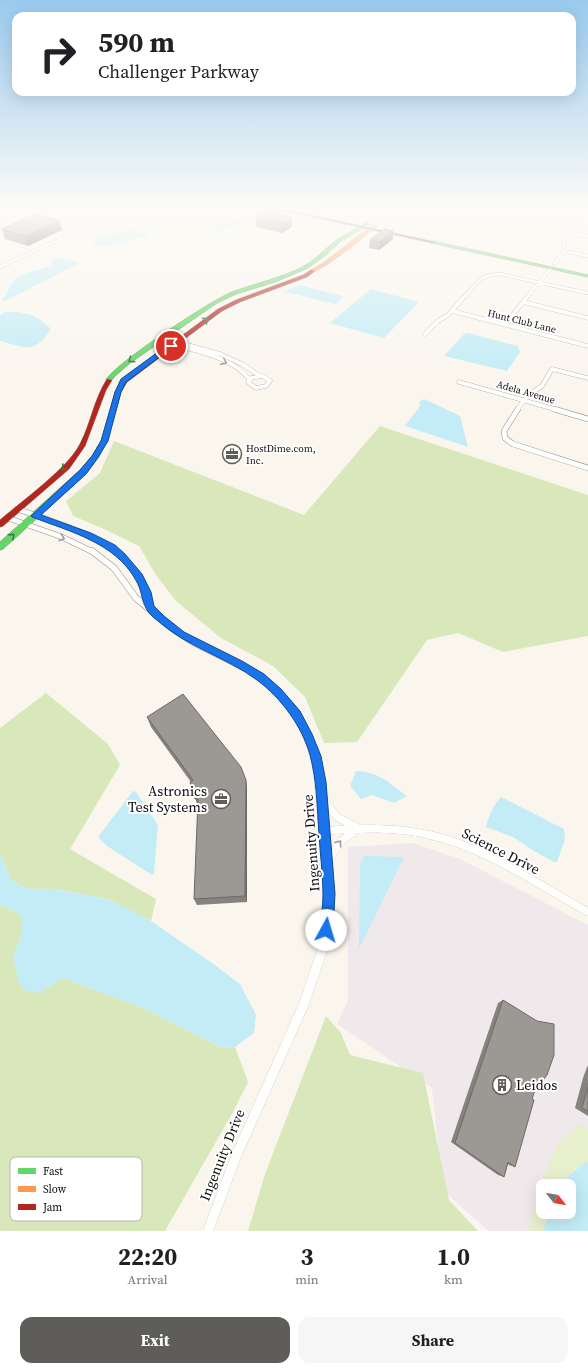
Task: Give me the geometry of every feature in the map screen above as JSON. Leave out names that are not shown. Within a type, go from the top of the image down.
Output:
[{"type":"main road","points":[[0,548],[83,472],[95,457],[104,441],[118,392],[124,380],[220,310],[277,283],[310,264]]},
{"type":"main road","points":[[538,264],[567,267],[588,272]]},
{"type":"main road","points":[[545,264],[588,276]]},
{"type":"main road","points":[[0,524],[66,467],[83,444],[102,390],[111,376],[128,362],[205,308],[224,297],[277,283]]},
{"type":"street","points":[[505,324],[552,266]]},
{"type":"street","points":[[425,334],[438,321],[446,317],[483,277],[490,274],[506,275],[588,293]]},
{"type":"street","points":[[523,302],[588,318]]},
{"type":"street","name":"Hunt Club Lane","points":[[452,311],[588,346]]},
{"type":"street","points":[[163,338],[220,354],[242,364],[270,381],[268,385],[263,387],[255,387],[249,384],[249,379],[241,371],[214,357],[180,346],[176,342]]},
{"type":"street","points":[[588,378],[552,369],[542,386],[528,395],[523,401],[504,431],[505,438],[513,444],[588,468]]},
{"type":"street","points":[[249,379],[260,376]]},
{"type":"street","name":"Adela Avenue","points":[[459,382],[588,419]]},
{"type":"street","points":[[17,509],[94,538],[117,552],[132,567],[143,583],[147,592],[150,607]]},
{"type":"street","name":"Ingenuity Drive","points":[[8,518],[75,543],[97,554],[119,573],[135,597],[150,607],[161,619],[181,634],[250,670],[266,682],[283,698],[296,715],[309,738],[315,756],[322,796],[329,894],[327,923],[317,969],[299,1018],[250,1123],[217,1203],[208,1231]]},
{"type":"street","points":[[322,796],[331,812],[337,819],[361,829]]},
{"type":"street","name":"Science Drive","points":[[324,831],[386,828],[440,837],[463,845],[498,862],[588,912]]},
{"type":"street","points":[[328,867],[338,842],[345,836],[361,829]]},
{"type":"shaded area","points":[[413,843],[460,859],[588,925],[588,1161],[556,1179],[536,1179],[536,1219],[542,1219],[540,1231],[489,1231],[443,1191],[432,1088],[337,1024],[348,1000],[348,847]]},
{"type":"green space","points":[[380,426],[588,495],[588,636],[503,652],[458,633],[427,640],[357,742],[324,743],[305,697],[273,666],[221,638],[176,601],[156,575],[139,546],[73,516],[66,501],[100,473],[114,441],[304,515]]},
{"type":"green space","points":[[46,693],[108,744],[120,765],[70,849],[156,899],[151,921],[110,900],[67,891],[24,888],[11,880],[0,854],[0,728]]},
{"type":"green space","points":[[0,905],[7,907],[22,916],[22,935],[13,956],[38,993],[63,978],[146,1009],[222,1048],[235,1047],[248,1082],[233,1112],[165,1231],[0,1231]]},
{"type":"green space","points":[[326,1016],[341,1033],[350,1055],[423,1073],[449,1200],[478,1231],[248,1231],[265,1174]]},
{"type":"green space","points":[[580,1124],[588,1129],[588,1231],[528,1231],[536,1197],[536,1219],[576,1219],[576,1179],[542,1179],[558,1144]]},
{"type":"water","points":[[51,264],[77,264],[5,301],[2,300],[12,283],[19,277]]},
{"type":"water","points":[[299,285],[343,296],[336,304],[283,292]]},
{"type":"water","points":[[371,289],[419,302],[384,338],[330,323]]},
{"type":"water","points":[[5,312],[19,312],[36,317],[51,329],[35,346],[23,347],[0,341],[0,315]]},
{"type":"water","points":[[468,333],[518,346],[520,352],[507,371],[444,356],[464,334]]},
{"type":"water","points":[[424,399],[460,416],[468,447],[405,426],[420,406],[419,402]]},
{"type":"water","points":[[356,771],[378,776],[407,796],[394,803],[372,795],[361,799],[350,786]]},
{"type":"water","points":[[133,791],[136,792],[158,825],[154,873],[152,875],[107,846],[98,837]]},
{"type":"water","points":[[501,797],[564,829],[565,839],[557,862],[554,862],[534,851],[513,837],[486,827],[492,811]]},
{"type":"water","points":[[0,854],[11,880],[24,888],[67,891],[110,900],[151,921],[212,963],[240,984],[256,1015],[254,1033],[235,1047],[222,1048],[146,1009],[63,978],[38,993],[26,991],[19,984],[13,956],[22,935],[22,916],[7,907],[0,905]]},
{"type":"water","points":[[364,856],[404,857],[359,949],[360,864]]},
{"type":"water","points":[[588,1162],[588,1231],[543,1231],[547,1219],[576,1219],[576,1179],[565,1179],[583,1164]]},
{"type":"building","name":"Astronics Test Systems","points":[[183,694],[241,767],[246,780],[245,896],[194,899],[198,799],[195,799],[190,782],[193,780],[147,717]]},
{"type":"building","name":"Leidos","points":[[503,1000],[537,1021],[554,1024],[554,1055],[547,1075],[534,1093],[532,1099],[534,1100],[515,1167],[508,1162],[504,1177],[455,1143]]},
{"type":"building","points":[[588,1087],[588,1111],[582,1108]]},
{"type":"traffic: fast","points":[[109,380],[111,376],[128,362],[215,302],[234,293],[273,281],[310,264]]},
{"type":"traffic: fast","points":[[535,264],[588,276]]},
{"type":"traffic: fast","points":[[0,547],[83,472],[95,457],[104,441],[114,407]]},
{"type":"traffic: slow","points":[[313,271],[324,264]]},
{"type":"traffic: jam","points":[[114,407],[118,392],[124,381],[220,310],[238,301],[305,276],[313,271]]},
{"type":"traffic: jam","points":[[0,524],[66,467],[83,445],[103,390],[109,380]]},
{"type":"place","name":"HostDime.com, Inc.","points":[[232,454]]},
{"type":"place","name":"Astronics Test Systems","points":[[221,799]]},
{"type":"place","name":"Leidos","points":[[502,1085]]},
{"type":"route","points":[[171,346],[141,366],[124,380],[118,392],[104,441],[95,457],[83,472],[35,516],[88,535],[112,547],[132,567],[139,577],[147,592],[150,607],[161,619],[190,640],[250,670],[260,677],[272,686],[296,715],[309,738],[315,756],[320,782],[328,867],[329,894],[326,930]]}]
